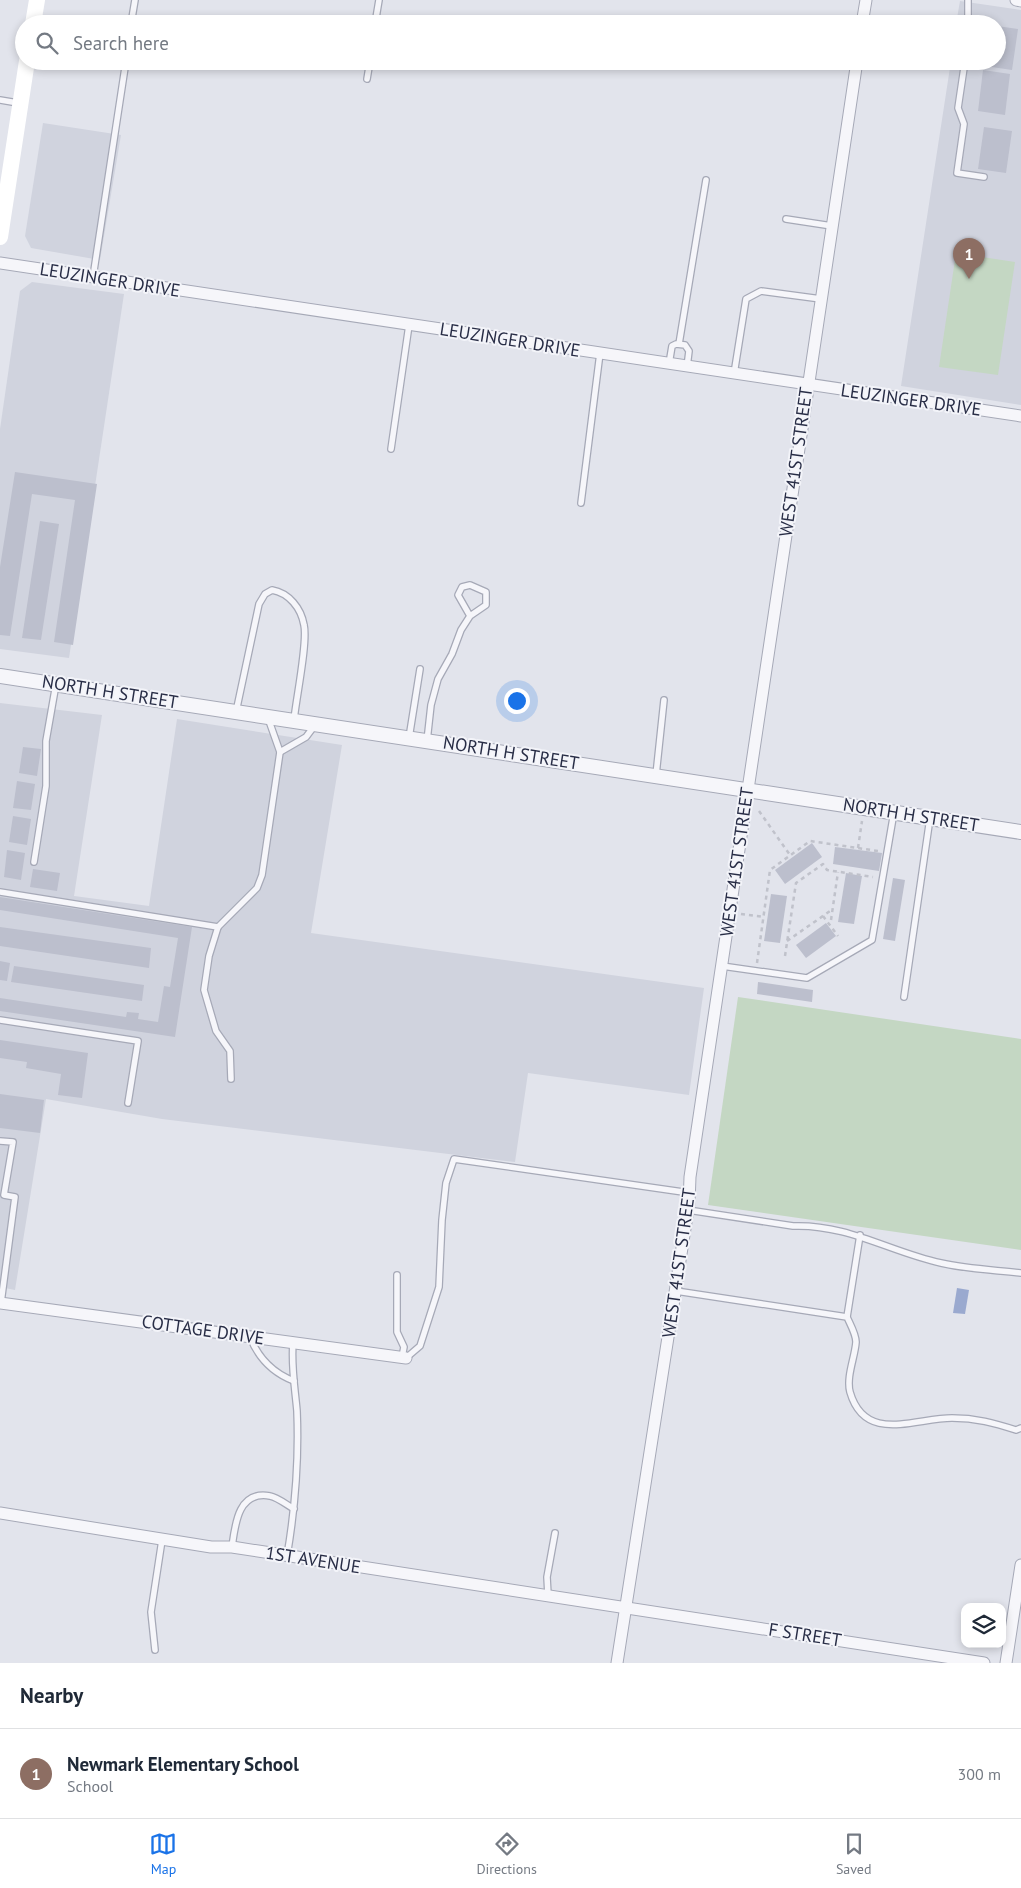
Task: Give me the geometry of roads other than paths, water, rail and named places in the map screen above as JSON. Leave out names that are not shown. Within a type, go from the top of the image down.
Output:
[{"type":"main road","points":[[34,15],[37,0]]},
{"type":"main road","points":[[0,237],[26,70]]},
{"type":"street","points":[[864,15],[866,0]]},
{"type":"street","points":[[1016,0],[1021,1]]},
{"type":"street","name":"WEST 41ST STREET","points":[[617,1663],[676,1291],[748,789],[856,70]]},
{"type":"street","name":"LEUZINGER DRIVE","points":[[0,263],[1021,416]]},
{"type":"street","name":"NORTH H STREET","points":[[0,676],[1021,832]]},
{"type":"street","name":"COTTAGE DRIVE","points":[[1,1303],[404,1358]]},
{"type":"street","name":"1ST AVENUE","points":[[0,1513],[162,1540],[211,1547],[232,1547],[626,1607]]},
{"type":"street","points":[[1006,1663],[1021,1565]]},
{"type":"street","name":"F STREET","points":[[626,1607],[984,1663]]},
{"type":"lane","points":[[133,15],[135,0]]},
{"type":"lane","points":[[376,15],[379,0]]},
{"type":"lane","points":[[968,0],[968,15]]},
{"type":"lane","points":[[93,277],[125,70]]},
{"type":"lane","points":[[367,79],[368,70]]},
{"type":"lane","points":[[964,70],[958,108],[964,124],[957,173],[984,177]]},
{"type":"lane","points":[[0,100],[20,103]]},
{"type":"lane","points":[[679,344],[706,180]]},
{"type":"lane","points":[[786,219],[832,226]]},
{"type":"lane","points":[[734,374],[746,299],[761,291],[821,299]]},
{"type":"lane","points":[[392,449],[409,325]]},
{"type":"lane","points":[[669,364],[672,346],[679,344],[688,348],[687,366]]},
{"type":"lane","points":[[581,503],[600,353]]},
{"type":"lane","points":[[427,740],[438,679],[452,654],[461,630],[470,616],[483,608],[487,601],[486,592],[482,589],[470,585],[462,586],[458,595],[470,616]]},
{"type":"lane","points":[[236,712],[259,604],[265,594],[272,590],[287,596],[297,609],[304,626],[294,720]]},
{"type":"lane","points":[[409,738],[420,669]]},
{"type":"lane","points":[[34,862],[46,786],[46,742],[56,684]]},
{"type":"lane","points":[[656,775],[664,700]]},
{"type":"lane","points":[[231,1079],[230,1052],[216,1031],[204,990],[209,956],[218,928],[257,888],[262,875],[280,752],[268,716]]},
{"type":"lane","points":[[280,752],[306,737],[316,724]]},
{"type":"lane","points":[[722,966],[807,978],[872,940],[894,812]]},
{"type":"lane","points":[[904,997],[930,818]]},
{"type":"lane","points":[[0,892],[218,928]]},
{"type":"lane","points":[[0,1020],[138,1041],[128,1103]]},
{"type":"lane","points":[[0,1141],[13,1142],[4,1195],[16,1197],[1,1303]]},
{"type":"lane","points":[[404,1358],[420,1346],[439,1287],[446,1183],[454,1159],[690,1193]]},
{"type":"lane","points":[[688,1210],[793,1226],[809,1225],[860,1235],[941,1263],[1021,1273]]},
{"type":"lane","points":[[860,1235],[847,1317],[856,1340],[849,1389],[856,1407],[872,1421],[890,1426],[950,1418],[980,1419],[1016,1430],[1021,1428]]},
{"type":"lane","points":[[397,1275],[397,1332],[404,1347],[404,1358]]},
{"type":"lane","points":[[676,1291],[847,1317]]},
{"type":"lane","points":[[250,1337],[254,1348],[268,1364],[280,1375],[294,1381]]},
{"type":"lane","points":[[287,1556],[294,1508],[297,1412],[293,1343]]},
{"type":"lane","points":[[232,1547],[235,1525],[242,1506],[251,1497],[270,1496],[294,1508]]},
{"type":"lane","points":[[548,1595],[547,1578],[555,1533]]},
{"type":"lane","points":[[155,1650],[152,1639],[152,1593],[162,1540]]},
{"type":"water","points":[[957,1288],[969,1290],[965,1314],[953,1313]]},
{"type":"place","name":"Newmark Elementary School","points":[[969,279]]}]
